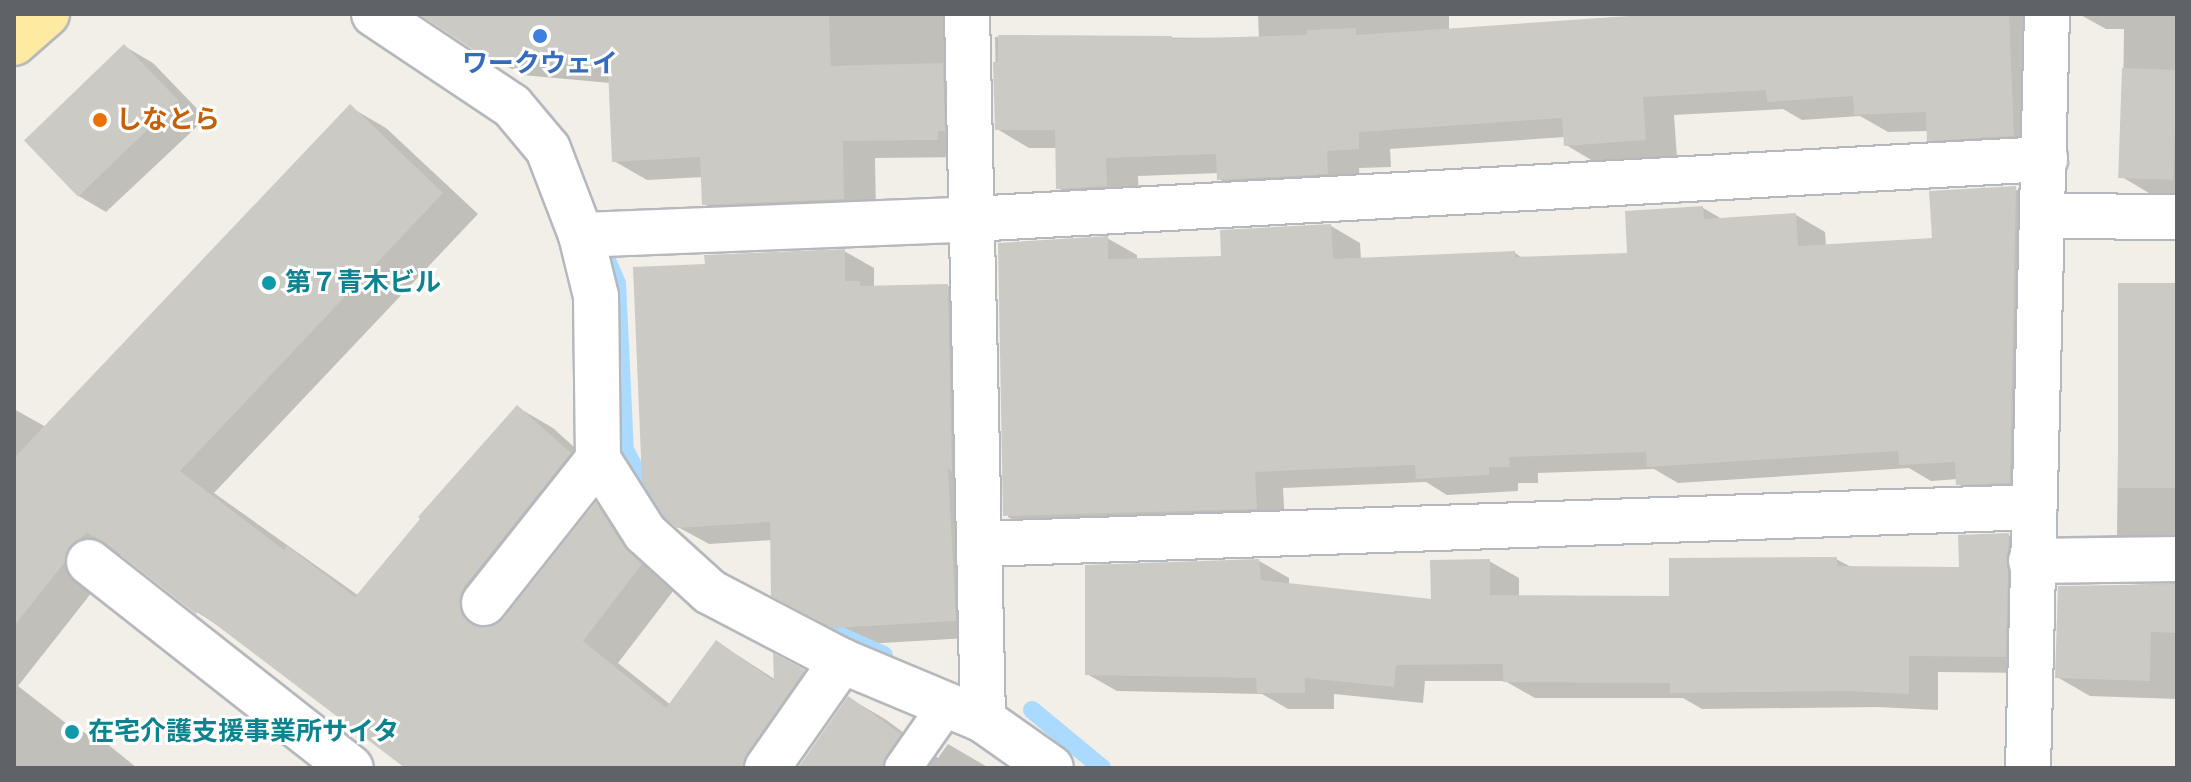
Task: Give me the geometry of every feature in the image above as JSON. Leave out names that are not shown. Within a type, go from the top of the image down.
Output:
[{"type":"highway","points":[[14,43],[47,14]]},
{"type":"street","points":[[374,14],[512,106],[548,149],[597,235],[598,459],[645,533],[710,592],[842,661],[965,712],[1051,768]]},
{"type":"street","points":[[965,712],[981,544],[967,14]]},
{"type":"street","points":[[2028,768],[2047,14]]},
{"type":"street","points":[[597,235],[972,219],[2045,159]]},
{"type":"street","points":[[2043,216],[2177,217]]},
{"type":"street","points":[[484,603],[598,459]]},
{"type":"street","points":[[981,544],[2034,507]]},
{"type":"street","points":[[2031,561],[2177,559]]},
{"type":"street","points":[[89,562],[351,768]]},
{"type":"street","points":[[767,768],[842,661]]},
{"type":"lane","points":[[903,768],[965,712]]},
{"type":"building","points":[[419,14],[829,14],[831,66],[943,63],[945,131],[938,131],[938,140],[843,141],[844,199],[702,205],[700,157],[612,162],[608,68],[484,57]]},
{"type":"building","points":[[1658,14],[2009,14],[2014,136],[1927,141],[1926,112],[1854,115],[1853,96],[1767,102],[1766,90],[1643,97],[1646,140],[1564,146],[1562,118],[1359,132],[1359,149],[1327,151],[1328,174],[1217,180],[1216,154],[1106,158],[1107,186],[1056,189],[1055,130],[995,130],[993,62],[998,62],[998,35],[1172,36],[1172,39],[1307,35],[1307,30],[1356,28],[1356,35]]},
{"type":"building","name":"しなとら","points":[[124,44],[178,100],[78,197],[24,141]]},
{"type":"building","points":[[2122,68],[2177,70],[2173,180],[2118,178]]},
{"type":"building","points":[[350,104],[443,193],[180,471],[284,550],[287,546],[355,597],[420,519],[418,517],[517,405],[571,453],[464,587],[459,600],[461,613],[468,622],[480,628],[492,626],[503,619],[596,502],[624,546],[642,564],[583,641],[666,708],[716,640],[774,681],[773,653],[805,670],[747,754],[742,768],[405,768],[198,611],[196,614],[104,542],[87,533],[70,546],[65,562],[14,626],[14,458]]},
{"type":"building","points":[[2016,186],[2010,483],[1956,485],[1955,462],[1899,465],[1898,451],[1647,467],[1646,452],[1509,457],[1510,467],[1489,467],[1489,475],[1416,479],[1415,465],[1255,472],[1257,509],[1003,516],[998,243],[1108,236],[1108,259],[1221,256],[1220,230],[1331,224],[1333,259],[1515,251],[1515,257],[1627,253],[1625,211],[1703,206],[1704,219],[1796,213],[1798,246],[1932,238],[1929,191]]},
{"type":"building","points":[[845,249],[845,281],[860,281],[860,286],[948,284],[952,472],[948,468],[956,621],[832,628],[771,596],[770,522],[677,528],[664,517],[642,481],[633,267],[705,264],[704,255]]},
{"type":"building","points":[[2118,283],[2177,283],[2177,488],[2118,488]]},
{"type":"building","points":[[2009,533],[2006,657],[1909,656],[1909,694],[1846,691],[1670,693],[1670,683],[1503,682],[1503,664],[1396,665],[1394,687],[1305,678],[1305,693],[1257,693],[1256,678],[1085,675],[1085,565],[1259,559],[1261,580],[1431,599],[1430,560],[1490,559],[1490,595],[1669,596],[1669,558],[1837,557],[1837,566],[1959,567],[1958,535]]},
{"type":"building","points":[[2177,584],[2177,633],[2151,632],[2150,681],[2055,678],[2058,586]]},
{"type":"building","points":[[848,696],[901,734],[882,768],[798,768]]},
{"type":"waterway","points":[[604,253],[617,283],[625,450],[662,520]]},
{"type":"waterway","points":[[827,630],[884,655]]},
{"type":"waterway","points":[[1032,710],[1102,768]]},
{"type":"place","name":"ワークウェイ","points":[[540,36]]},
{"type":"place","name":"しなとら","points":[[100,120]]},
{"type":"place","name":"第７青木ビル","points":[[269,283]]},
{"type":"place","name":"在宅介護支援事業所サイタ","points":[[72,732]]}]
